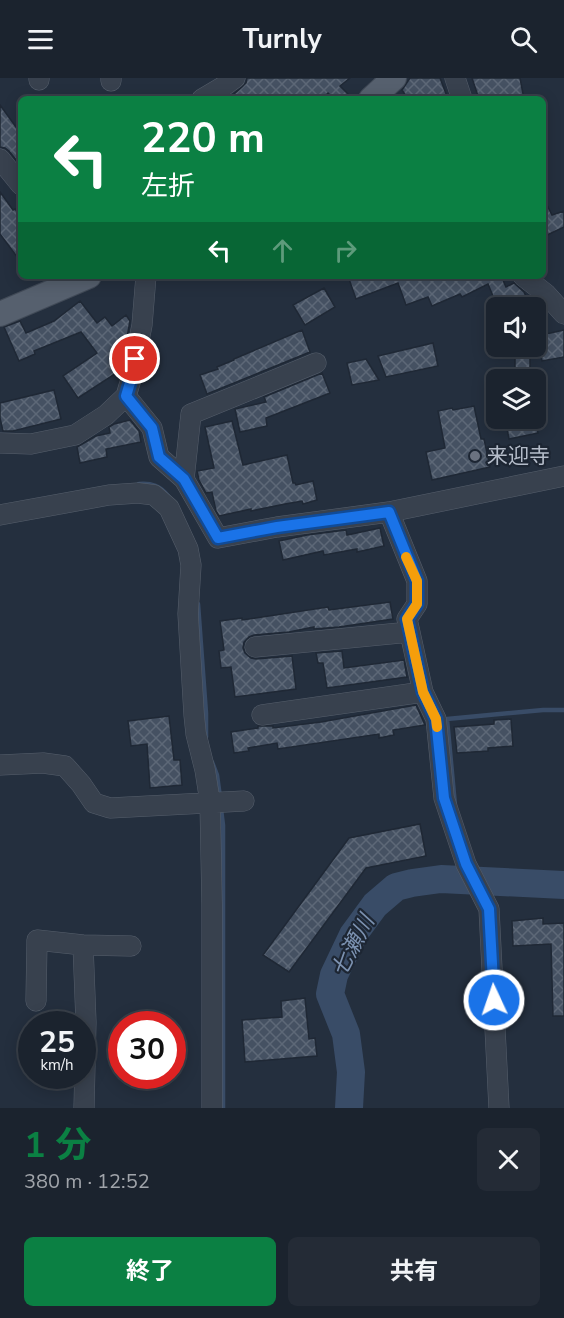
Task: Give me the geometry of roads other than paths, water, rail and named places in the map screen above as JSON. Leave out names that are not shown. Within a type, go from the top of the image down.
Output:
[{"type":"main road","points":[[374,96],[394,78]]},
{"type":"main road","points":[[0,314],[82,279]]},
{"type":"street","points":[[208,96],[235,78]]},
{"type":"street","points":[[455,78],[461,96]]},
{"type":"street","points":[[0,159],[18,181]]},
{"type":"street","points":[[0,443],[31,444],[75,435],[106,415],[126,396],[142,325],[146,279]]},
{"type":"street","points":[[527,279],[546,294],[564,314]]},
{"type":"street","points":[[184,479],[191,414],[316,363]]},
{"type":"street","points":[[126,396],[152,428],[159,457],[184,479],[218,538],[277,527],[389,512],[564,476]]},
{"type":"street","points":[[0,515],[109,495],[138,493],[154,495],[169,508],[188,549],[191,565],[188,614],[194,715],[196,734],[213,802],[212,1108]]},
{"type":"street","points":[[389,512],[417,581],[417,604],[407,619],[423,692],[436,719],[444,798],[466,864],[489,909],[499,1108]]},
{"type":"street","points":[[255,647],[410,632]]},
{"type":"street","points":[[262,715],[423,692]]},
{"type":"street","points":[[0,765],[64,766],[81,784],[94,803],[110,808],[244,801]]},
{"type":"street","points":[[36,1001],[37,940],[83,945],[131,946]]},
{"type":"street","points":[[83,945],[86,1022],[84,1108]]},
{"type":"waterway","points":[[139,484],[155,486],[168,496]]},
{"type":"waterway","points":[[198,604],[206,737]]},
{"type":"waterway","points":[[455,805],[447,719],[564,710]]},
{"type":"waterway","points":[[212,762],[217,775],[220,797]]},
{"type":"waterway","points":[[221,809],[223,825],[223,1108]]},
{"type":"waterway","name":"七瀬川","points":[[349,1108],[351,1072],[346,1034],[330,994],[334,975],[353,935],[375,905],[396,887],[441,879],[564,885]]},
{"type":"place","name":"来迎寺","points":[[475,456]]}]
